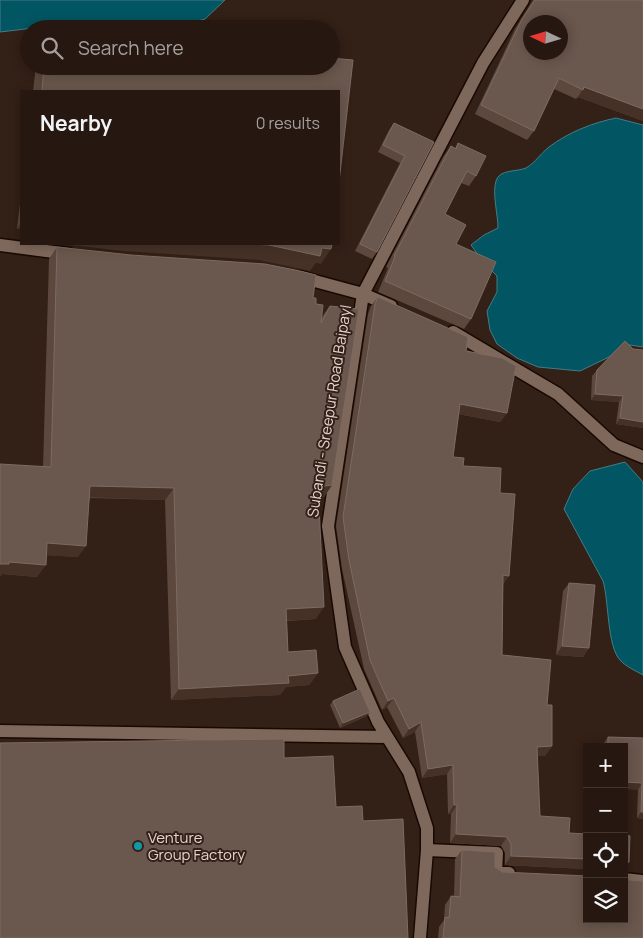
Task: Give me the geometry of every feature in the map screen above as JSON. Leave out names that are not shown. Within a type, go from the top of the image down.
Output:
[{"type":"street","name":"Subandi - Sreepur Road Baipayl","points":[[420,938],[427,828],[410,772],[378,722],[345,648],[328,526],[363,294],[483,63],[523,0]]},
{"type":"street","points":[[0,245],[85,255]]},
{"type":"street","points":[[285,273],[363,294],[406,312]]},
{"type":"street","points":[[440,327],[456,334],[558,394],[614,445],[643,457]]},
{"type":"street","points":[[0,731],[387,737]]},
{"type":"street","points":[[427,850],[497,853],[496,873],[524,874]]},
{"type":"street","points":[[628,879],[643,880]]},
{"type":"water","points":[[0,0],[225,0],[205,19],[201,20],[20,20],[20,30],[0,32]]},
{"type":"water","points":[[616,118],[643,125],[643,347],[623,344],[609,357],[580,371],[538,367],[517,358],[497,344],[490,330],[487,311],[497,292],[497,276],[483,262],[471,245],[484,235],[498,228],[495,186],[501,174],[526,168],[549,147],[573,133],[590,125]]},
{"type":"water","points":[[625,462],[643,482],[643,675],[620,660],[616,653],[610,634],[603,581],[564,509],[573,489],[590,471]]},
{"type":"building","points":[[535,0],[643,0],[643,109],[584,87],[583,90],[559,78],[534,131],[481,105],[523,18],[523,60],[568,60],[568,15],[525,15]]},
{"type":"building","points":[[340,59],[353,60],[340,173],[340,90],[42,90],[43,75],[340,75]]},
{"type":"building","points":[[394,123],[434,142],[377,252],[360,244],[405,156],[383,145]]},
{"type":"building","points":[[458,143],[486,156],[476,176],[467,171],[445,214],[466,225],[456,244],[496,262],[471,319],[385,281],[394,256],[451,146],[456,149]]},
{"type":"building","points":[[269,245],[332,245],[331,249],[322,248],[320,256]]},
{"type":"building","points":[[57,247],[131,255],[265,264],[300,271],[316,275],[313,298],[316,298],[316,304],[323,305],[321,323],[330,306],[359,309],[332,485],[318,487],[324,607],[286,609],[288,652],[316,650],[318,673],[288,676],[289,683],[179,689],[174,488],[90,486],[86,546],[47,543],[46,565],[9,562],[9,564],[0,564],[0,464],[51,467]]},
{"type":"building","points":[[378,297],[468,337],[466,351],[502,358],[516,366],[507,413],[460,404],[453,457],[464,458],[463,466],[501,468],[500,493],[515,494],[509,576],[503,575],[502,655],[551,660],[547,705],[552,705],[552,746],[537,747],[540,816],[570,818],[569,833],[583,834],[583,859],[511,856],[511,844],[507,837],[456,834],[457,805],[454,805],[453,765],[428,769],[421,722],[409,729],[394,698],[388,701],[370,660],[349,560],[343,517],[375,304]]},
{"type":"building","points":[[625,341],[633,349],[643,350],[643,422],[620,418],[623,396],[595,394],[597,370]]},
{"type":"building","points":[[569,583],[595,585],[589,648],[562,646]]},
{"type":"building","points":[[360,689],[370,712],[343,723],[333,701]]},
{"type":"building","points":[[608,737],[643,738],[643,812],[641,812],[642,783],[628,782],[628,743],[608,743]]},
{"type":"building","name":"Venture Group Factory","points":[[284,739],[284,758],[333,756],[336,807],[362,806],[363,821],[403,819],[408,938],[0,938],[0,743]]},
{"type":"building","points":[[628,836],[630,836],[628,863]]},
{"type":"building","points":[[462,850],[495,852],[495,867],[502,872],[583,876],[583,923],[628,923],[628,877],[629,880],[643,881],[643,938],[443,938],[445,917],[449,918],[451,896],[460,897]]},
{"type":"place","name":"Venture Group Factory","points":[[138,846]]}]
